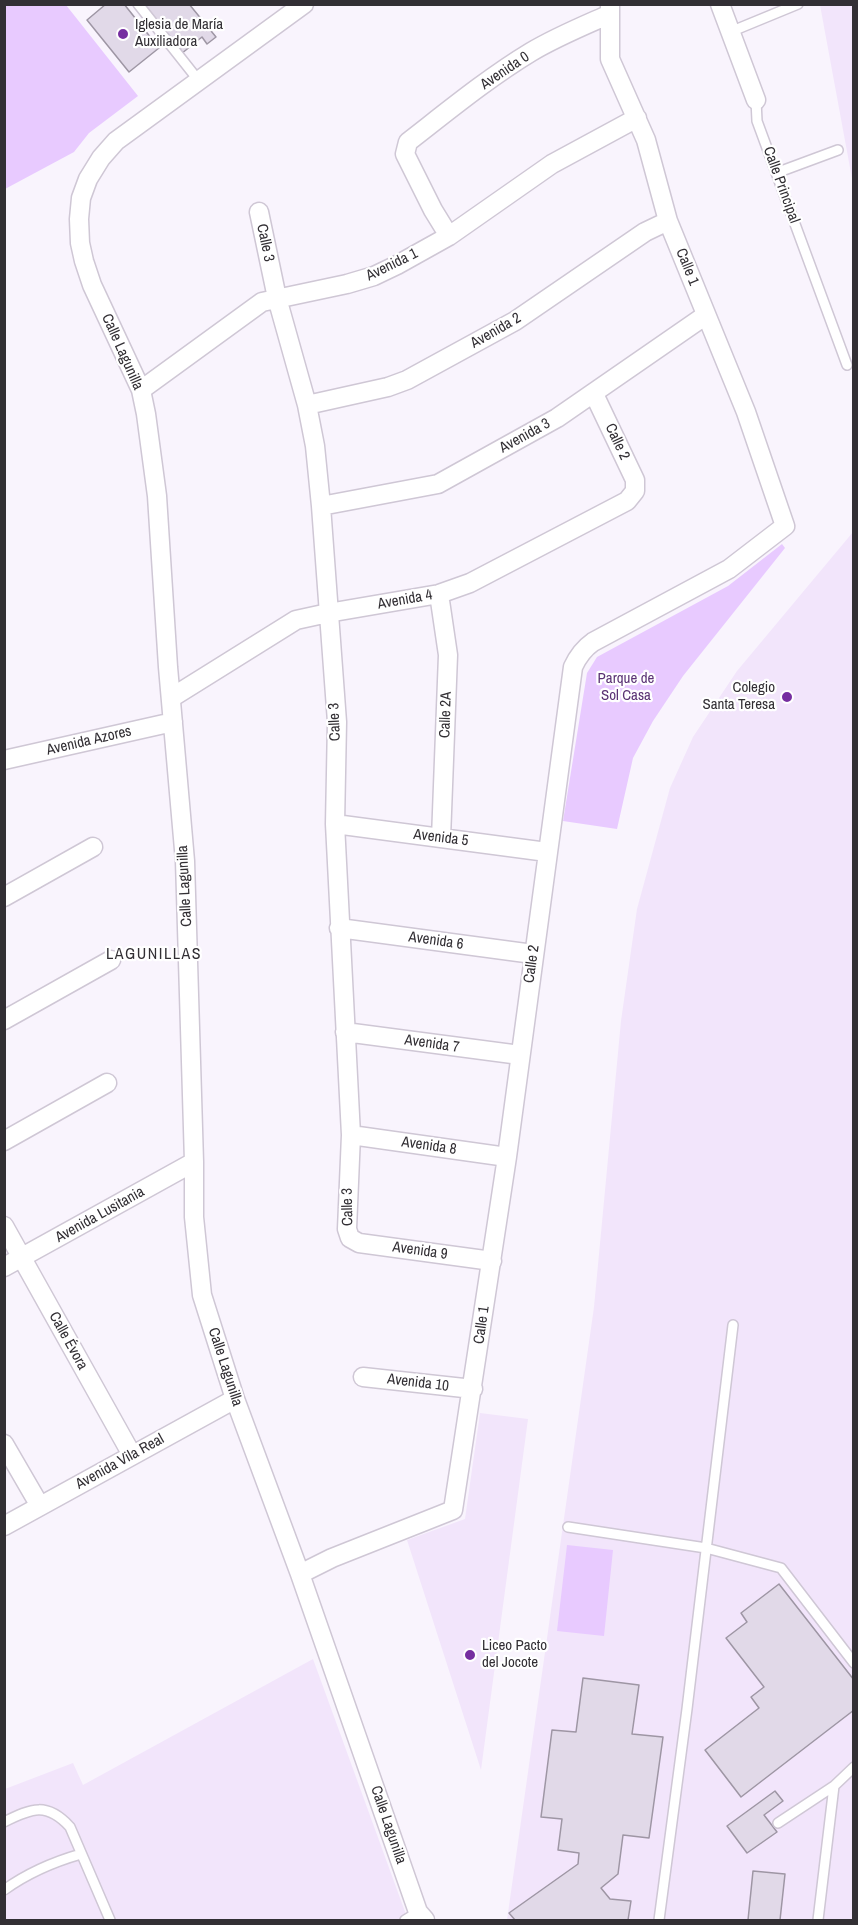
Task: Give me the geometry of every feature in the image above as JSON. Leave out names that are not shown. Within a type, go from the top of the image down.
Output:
[{"type":"street","name":"Calle Lagunilla","points":[[304,4],[116,141],[101,158],[88,179],[81,198],[79,219],[84,261],[92,285],[141,390],[157,496],[185,861],[194,1217],[202,1295],[235,1399],[300,1574],[416,1918]]},
{"type":"street","name":"Calle Principal","points":[[720,4],[756,100]]},
{"type":"street","name":"Calle 1","points":[[573,667],[584,649],[593,642],[729,569],[784,526],[746,412],[669,221],[646,140],[610,59],[610,9]]},
{"type":"street","name":"Avenida 0","points":[[449,236],[433,210],[405,154],[408,142],[531,52],[610,9]]},
{"type":"street","name":"Avenida 1","points":[[141,390],[262,302],[374,276],[449,236],[552,164],[637,118]]},
{"type":"street","name":"Calle 3","points":[[258,212],[277,298],[307,405],[315,446],[321,506],[336,722],[334,825],[351,1135],[347,1229],[350,1238]]},
{"type":"street","name":"Avenida 2","points":[[307,405],[388,387],[407,380],[515,321],[645,232],[669,221]]},
{"type":"street","name":"Avenida 3","points":[[321,506],[438,484],[557,418],[706,315]]},
{"type":"street","name":"Calle 2","points":[[594,394],[635,480],[635,491]]},
{"type":"street","name":"Avenida 4","points":[[171,698],[296,620],[439,594],[471,583],[617,507],[627,501],[635,491]]},
{"type":"street","name":"Calle 2A","points":[[439,594],[448,655],[441,838]]},
{"type":"street","name":"Calle 2","points":[[492,1261],[573,667]]},
{"type":"street","name":"Avenida Azores","points":[[4,760],[173,722]]},
{"type":"street","name":"Avenida 5","points":[[334,825],[547,852]]},
{"type":"street","points":[[4,897],[93,847]]},
{"type":"street","name":"Avenida 6","points":[[339,928],[533,954]]},
{"type":"street","points":[[4,1020],[111,960]]},
{"type":"street","name":"Avenida 7","points":[[345,1032],[520,1055]]},
{"type":"street","points":[[4,1141],[107,1083]]},
{"type":"street","name":"Avenida 8","points":[[351,1135],[507,1157]]},
{"type":"street","name":"Avenida Lusitania","points":[[4,1267],[194,1162]]},
{"type":"street","name":"Calle Évora","points":[[4,1226],[132,1455]]},
{"type":"street","name":"Avenida 9","points":[[350,1238],[359,1243],[492,1261]]},
{"type":"street","name":"Calle 1","points":[[300,1574],[332,1558],[453,1510],[492,1261]]},
{"type":"street","name":"Avenida 10","points":[[363,1377],[473,1389]]},
{"type":"street","name":"Avenida Vila Real","points":[[4,1526],[235,1399]]},
{"type":"street","points":[[4,1444],[40,1506]]},
{"type":"lane","points":[[138,4],[199,81]]},
{"type":"lane","points":[[730,32],[798,4]]},
{"type":"lane","name":"Calle Principal","points":[[756,100],[757,121],[847,365]]},
{"type":"lane","points":[[776,173],[838,150]]},
{"type":"lane","points":[[659,1920],[733,1325]]},
{"type":"lane","points":[[568,1527],[706,1548],[781,1568],[854,1664]]},
{"type":"lane","points":[[778,1823],[834,1786],[854,1767]]},
{"type":"lane","points":[[818,1920],[834,1786]]},
{"type":"lane","points":[[4,1822],[24,1813],[45,1809],[59,1815],[70,1827],[110,1920]]},
{"type":"lane","points":[[4,1890],[27,1874],[81,1854]]},
{"type":"shaded area","points":[[820,5],[853,5],[853,184]]},
{"type":"shaded area","points":[[853,532],[853,1920],[507,1920],[594,1307],[621,1021],[637,909],[670,788],[693,737],[737,671]]},
{"type":"shaded area","name":"Liceo Pacto del Jocote","points":[[480,1413],[528,1419],[481,1770],[407,1540],[465,1519]]},
{"type":"shaded area","points":[[313,1659],[408,1920],[5,1920],[5,1789],[73,1763],[83,1785]]},
{"type":"green space","points":[[5,4],[66,5],[138,96],[89,133],[74,152],[5,189]]},
{"type":"green space","name":"Parque de Sol Casa","points":[[782,544],[785,548],[683,676],[653,721],[633,758],[617,829],[563,821],[587,673],[597,657],[728,586]]},
{"type":"green space","points":[[567,1545],[613,1550],[604,1636],[557,1631]]},
{"type":"building","name":"Iglesia de María Auxiliadora","points":[[106,4],[124,4],[159,48],[129,72],[87,20]]},
{"type":"building","points":[[141,4],[189,4],[216,37],[207,44],[202,37],[181,54]]},
{"type":"building","points":[[779,1584],[854,1680],[854,1710],[741,1797],[705,1750],[759,1708],[751,1697],[764,1687],[726,1638],[747,1622],[741,1613]]},
{"type":"building","points":[[583,1678],[639,1685],[632,1734],[663,1737],[649,1838],[623,1835],[618,1874],[601,1888],[610,1899],[631,1901],[628,1920],[515,1920],[509,1913],[578,1864],[579,1853],[558,1850],[562,1819],[541,1817],[552,1730],[576,1732]]},
{"type":"building","points":[[775,1791],[783,1801],[764,1815],[777,1832],[747,1853],[727,1826]]},
{"type":"building","points":[[753,1871],[785,1874],[780,1920],[748,1920]]},
{"type":"place","name":"Iglesia de María Auxiliadora","points":[[123,34]]},
{"type":"place","name":"Colegio Santa Teresa","points":[[787,697]]},
{"type":"place","name":"Liceo Pacto del Jocote","points":[[470,1655]]},
{"type":"district","name":"LAGUNILLAS","points":[[154,955]]}]
